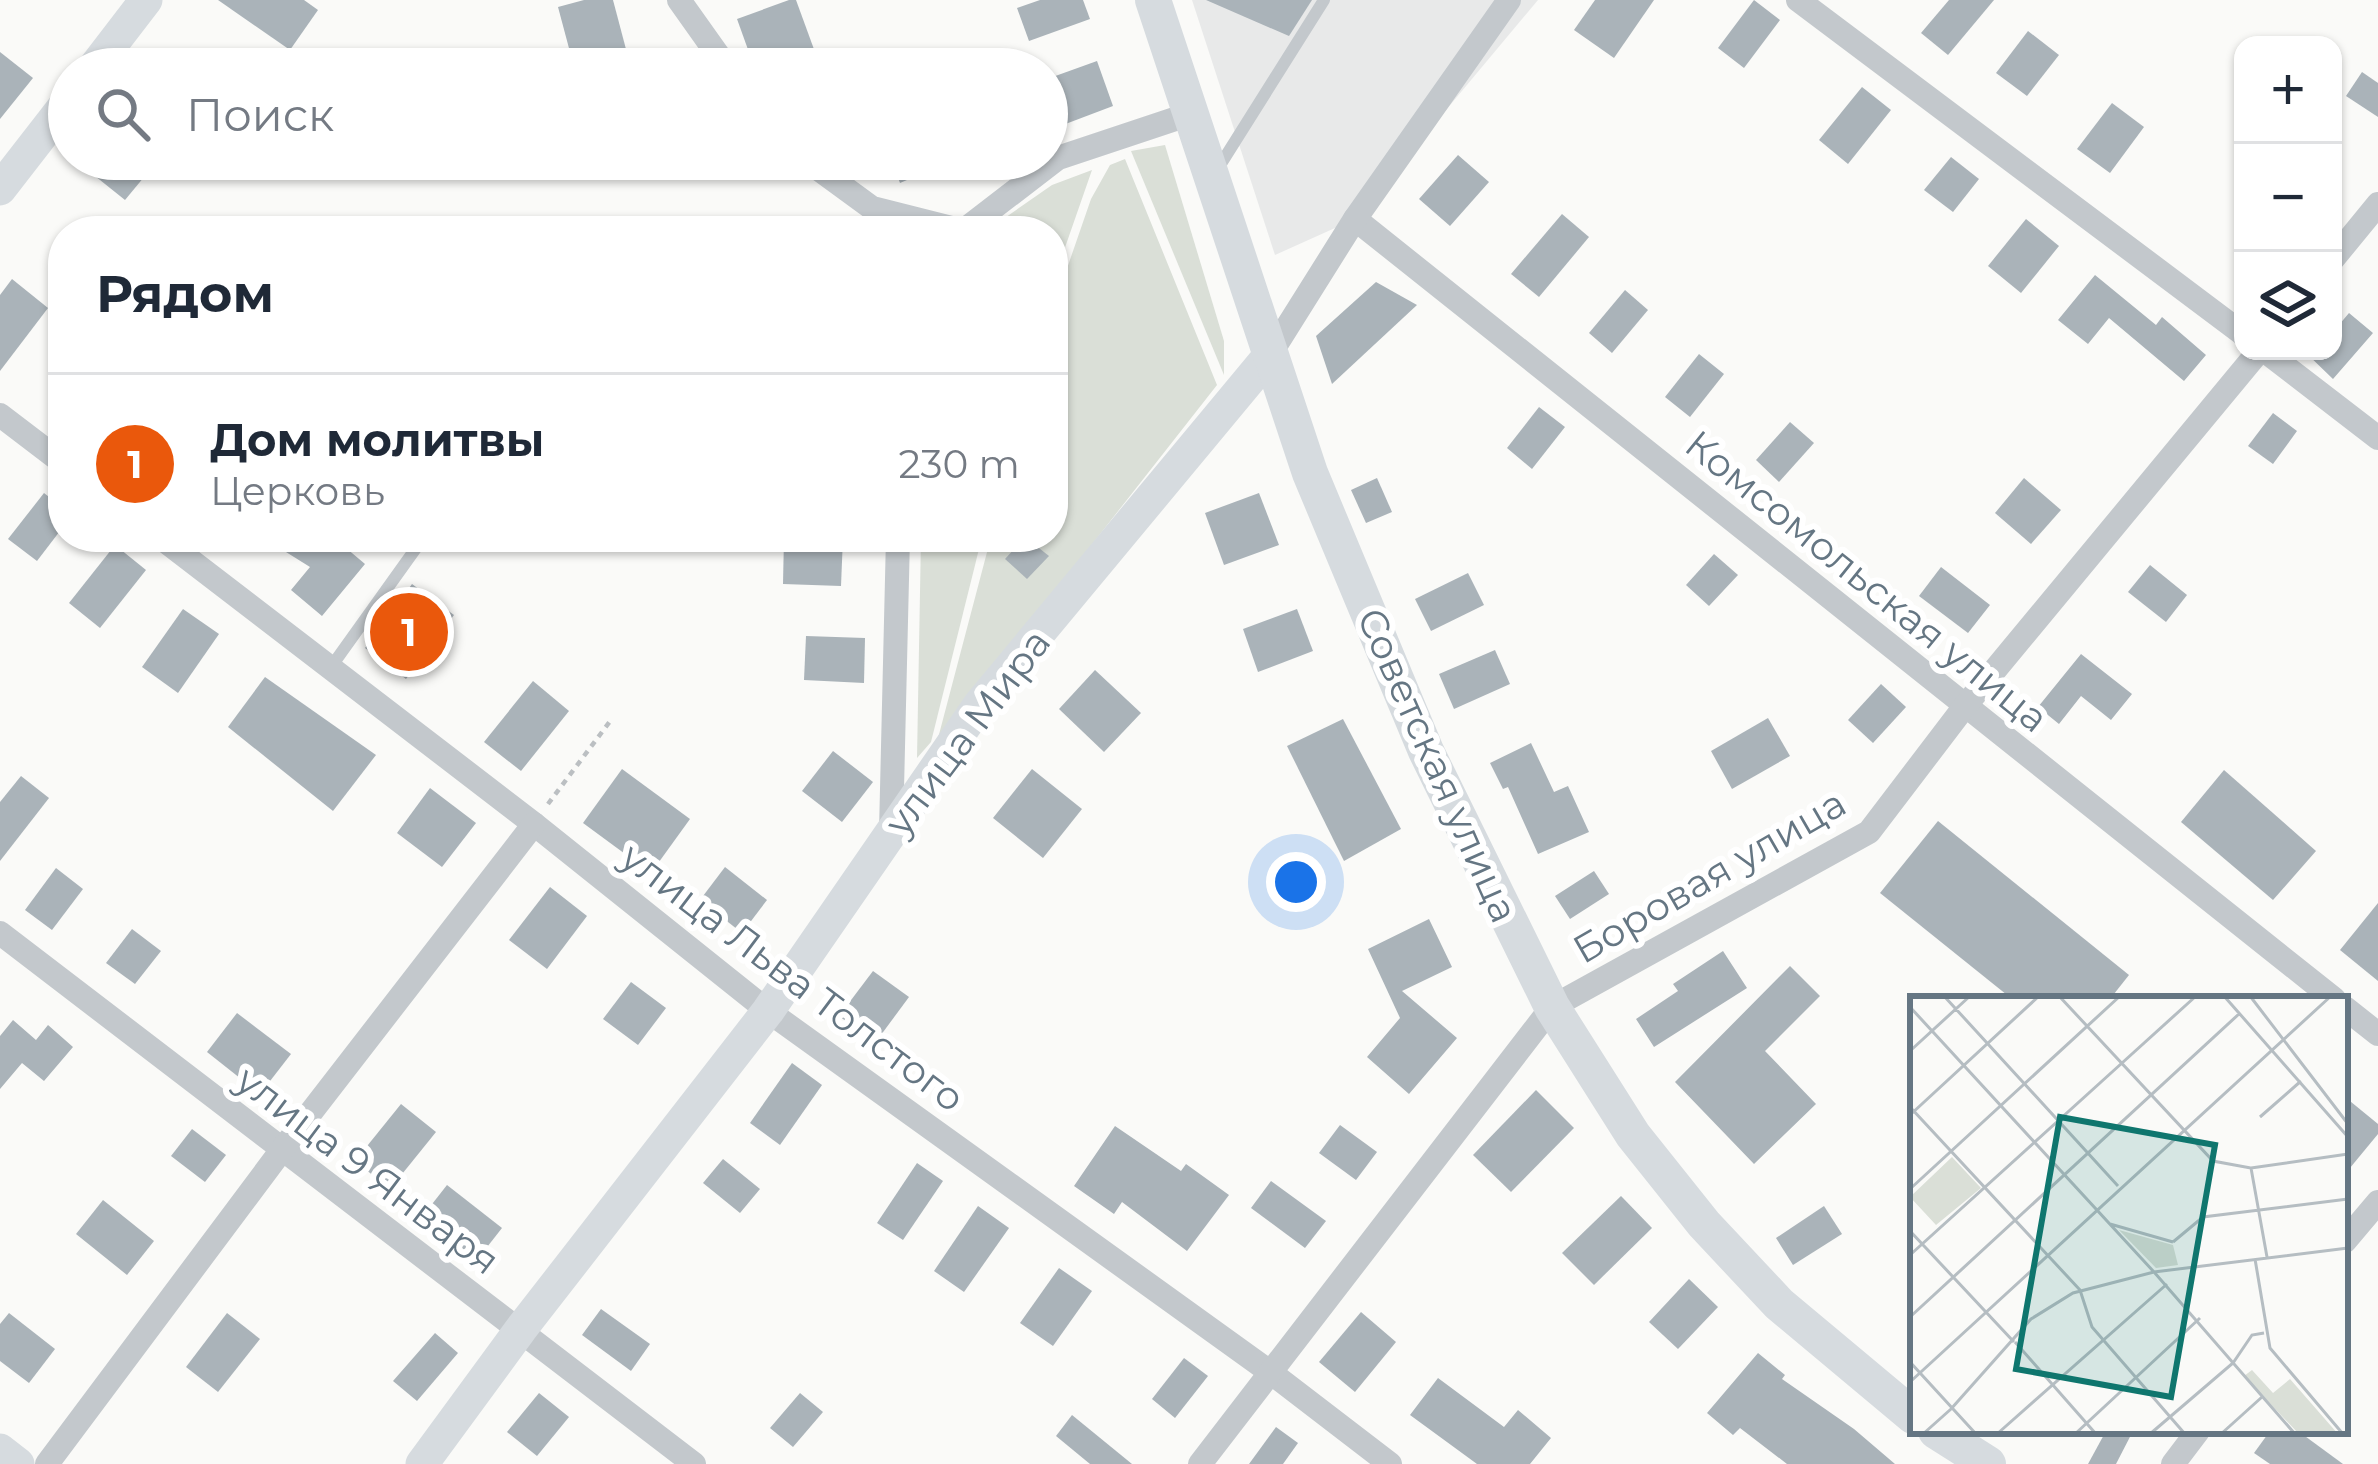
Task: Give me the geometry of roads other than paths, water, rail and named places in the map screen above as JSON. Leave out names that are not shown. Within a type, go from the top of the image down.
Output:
[{"type":"main road","points":[[109,48],[146,0]]},
{"type":"main road","name":"Советская улица","points":[[1153,0],[1310,473],[1426,751],[1552,1007],[1633,1135],[1704,1224],[1779,1304],[1910,1413]]},
{"type":"main road","points":[[0,189],[48,127]]},
{"type":"main road","name":"улица Мира","points":[[422,1464],[768,1010],[980,704],[1268,356]]},
{"type":"main road","points":[[1941,1434],[1988,1464]]},
{"type":"main road","points":[[0,1450],[18,1464]]},
{"type":"street","points":[[679,0],[713,48]]},
{"type":"street","name":"улица Мира","points":[[1268,356],[1445,86],[1510,0]]},
{"type":"street","points":[[1798,0],[2234,327]]},
{"type":"street","points":[[1068,155],[1193,113]]},
{"type":"street","points":[[834,180],[872,208],[904,216]]},
{"type":"street","points":[[983,216],[1029,180]]},
{"type":"street","points":[[2339,252],[2378,204]]},
{"type":"street","name":"Комсомольская улица","points":[[1355,219],[2330,996]]},
{"type":"street","name":"Боровая улица","points":[[1200,1464],[1552,1007],[1869,832],[1966,706],[2254,360]]},
{"type":"street","points":[[2274,360],[2378,439]]},
{"type":"street","points":[[0,415],[48,452]]},
{"type":"street","name":"улица Льва Толстого","points":[[180,552],[768,1010],[1390,1464]]},
{"type":"street","points":[[891,833],[898,552]]},
{"type":"street","points":[[47,1464],[280,1150],[534,824]]},
{"type":"street","name":"улица 9 Января","points":[[0,933],[694,1464]]},
{"type":"street","points":[[2348,1010],[2378,1034]]},
{"type":"street","points":[[2348,1237],[2378,1202]]},
{"type":"street","points":[[2173,1464],[2196,1434]]},
{"type":"lane","points":[[1213,176],[1324,0]]},
{"type":"lane","points":[[331,667],[413,552]]},
{"type":"place","name":"Дом молитвы","points":[[409,632]]}]
